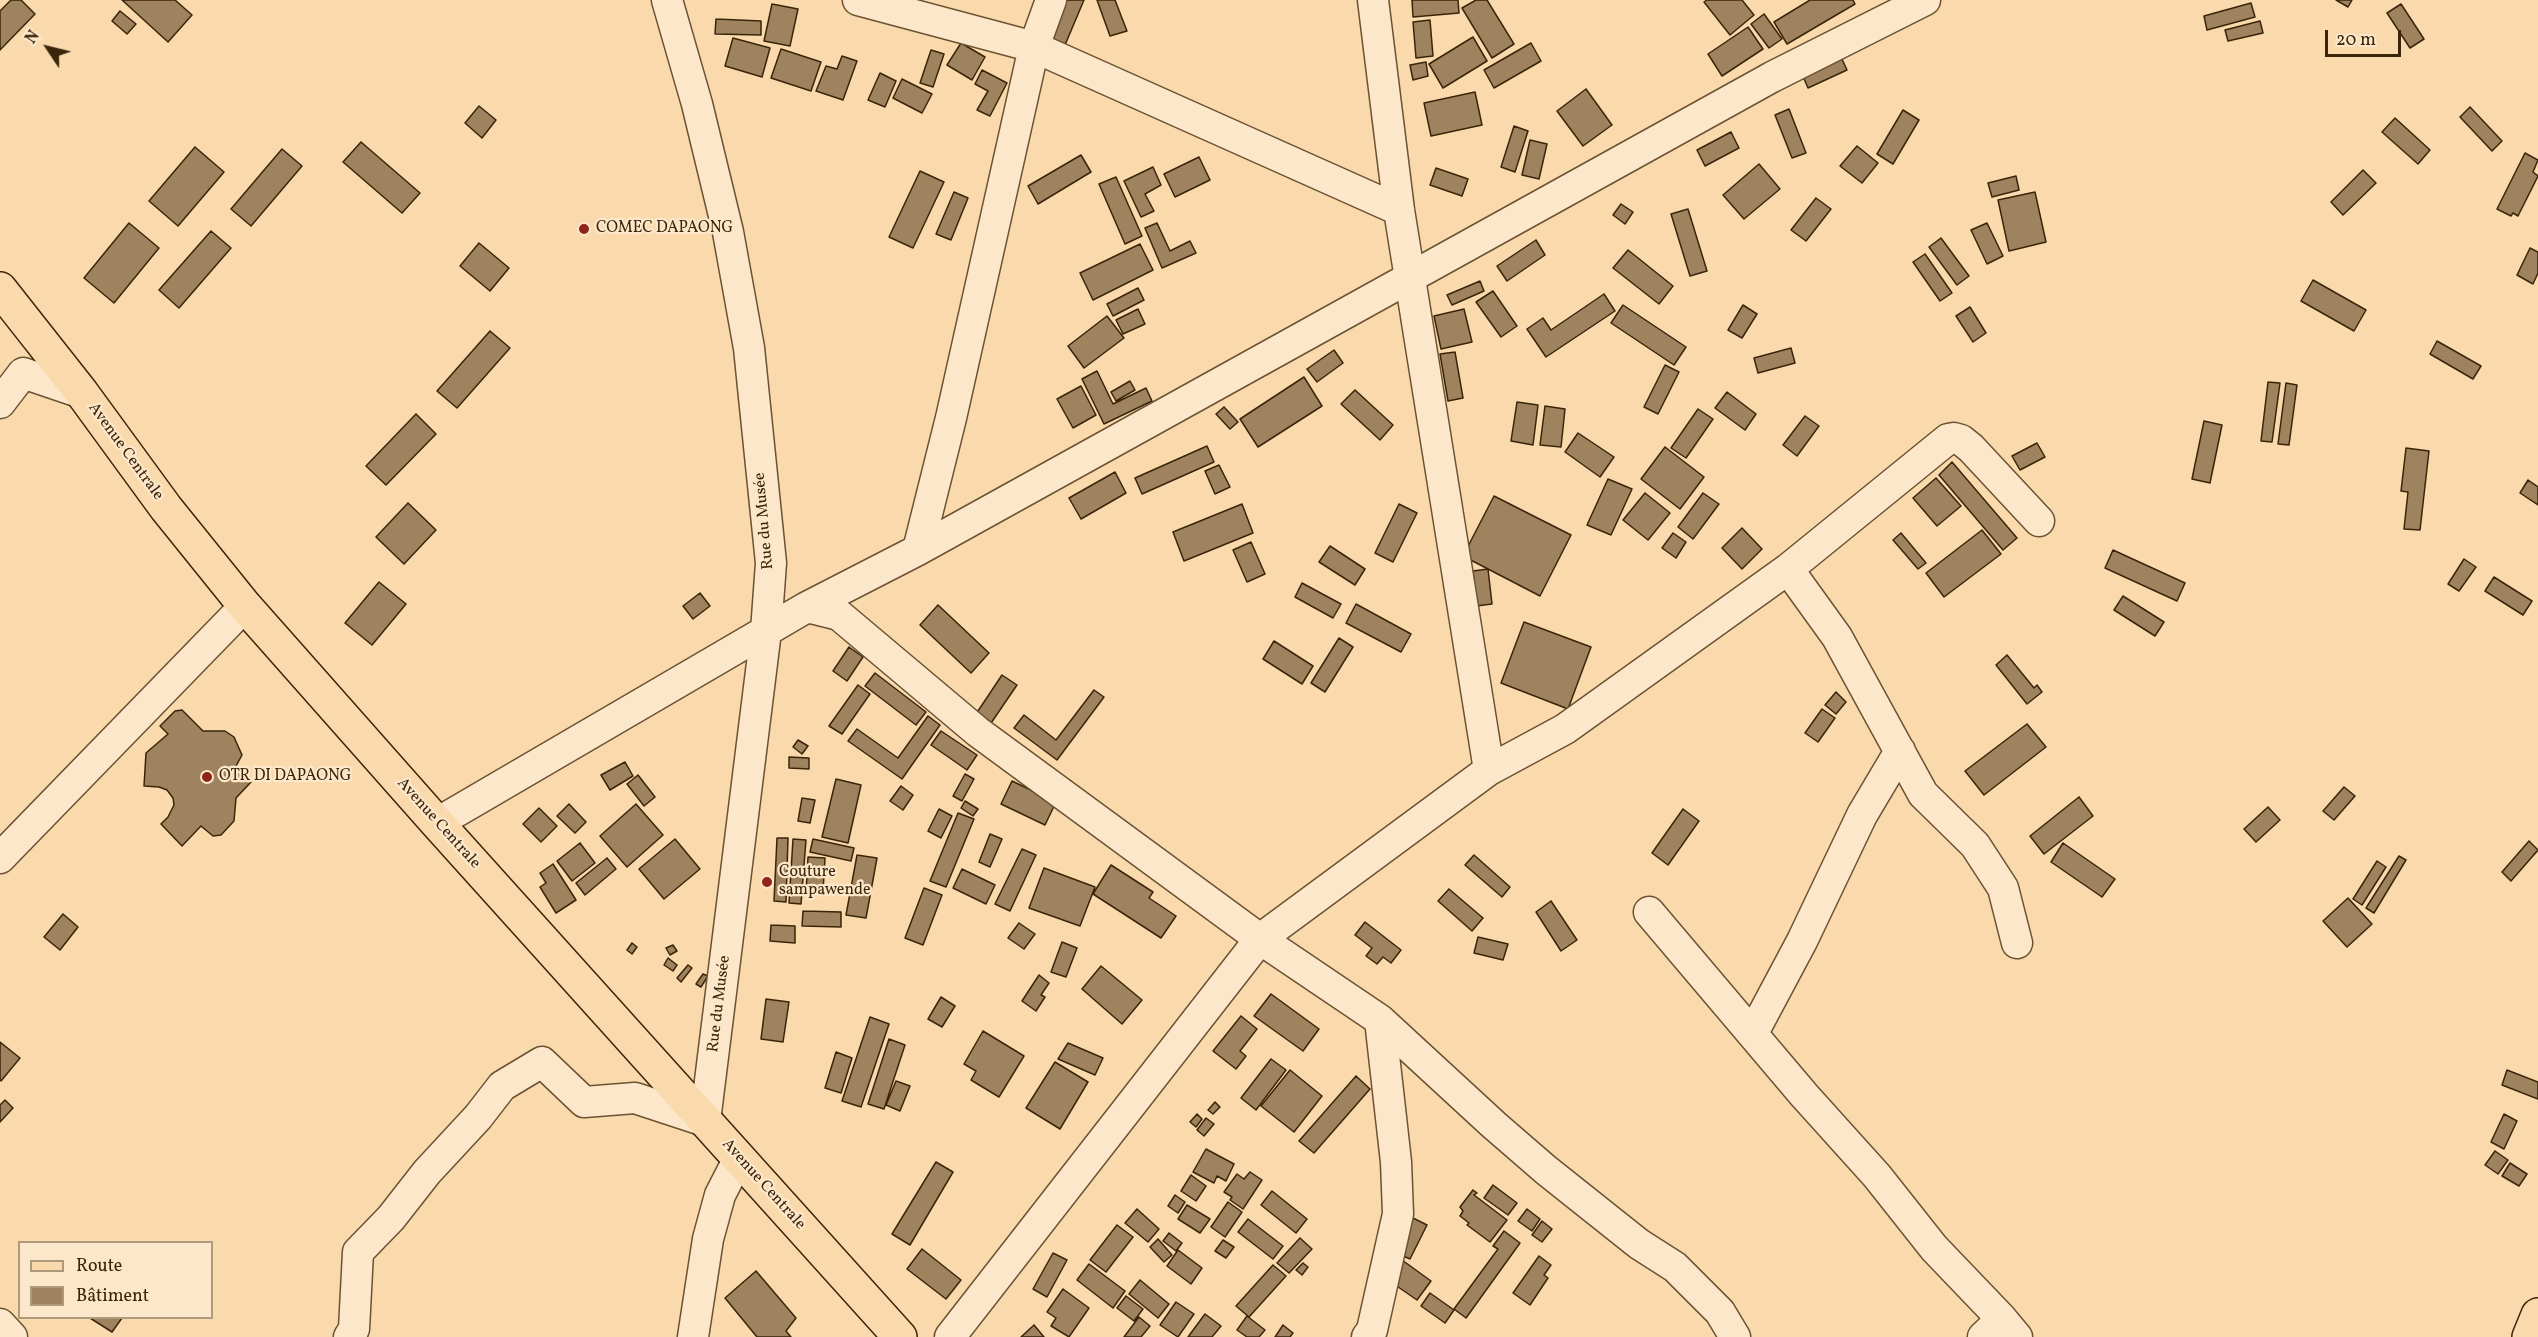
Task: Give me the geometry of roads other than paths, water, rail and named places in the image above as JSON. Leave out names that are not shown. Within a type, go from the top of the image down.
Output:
[{"type":"main road","name":"Avenue Centrale","points":[[0,289],[82,393],[166,508],[245,606],[437,823],[900,1337]]},
{"type":"main road","points":[[2529,1337],[2538,1315]]},
{"type":"street","name":"Rue du Musée","points":[[667,0],[697,104],[728,232],[749,348],[771,563],[766,631],[705,1121]]},
{"type":"street","points":[[858,0],[1034,47],[1399,210]]},
{"type":"street","points":[[918,550],[951,418],[1034,47],[1052,0]]},
{"type":"street","points":[[1373,0],[1399,210],[1489,770]]},
{"type":"street","points":[[437,823],[807,607],[918,550],[1772,77],[1925,0]]},
{"type":"street","points":[[0,402],[23,373],[82,393]]},
{"type":"street","points":[[950,1337],[1260,939],[1489,770],[1565,729],[1788,569],[1897,483],[1938,446],[1954,438],[1971,448],[2040,521]]},
{"type":"street","points":[[1788,569],[1836,637],[1923,794],[1975,845],[2003,888],[2018,943]]},
{"type":"street","points":[[0,858],[245,606]]},
{"type":"street","points":[[807,607],[839,615],[978,732],[1260,939],[1380,1020],[1529,1155],[1639,1244],[1675,1268],[1720,1312],[1735,1337]]},
{"type":"street","points":[[1753,1033],[1802,941],[1862,815],[1900,751]]},
{"type":"street","points":[[1649,912],[1804,1095],[1877,1176],[2001,1331]]},
{"type":"street","points":[[1367,1337],[1372,1330],[1398,1214],[1396,1162],[1380,1020]]},
{"type":"street","points":[[349,1337],[354,1329],[358,1252],[391,1218],[427,1172],[478,1118],[502,1086],[542,1062],[584,1102],[635,1098],[705,1121]]},
{"type":"street","points":[[693,1337],[708,1239],[720,1194],[739,1158]]},
{"type":"street","points":[[0,1324],[12,1337]]},
{"type":"place","name":"COMEC DAPAONG","points":[[584,229]]},
{"type":"place","name":"OTR DI DAPAONG","points":[[207,777]]},
{"type":"place","name":"Couture sampawende","points":[[767,882]]}]
